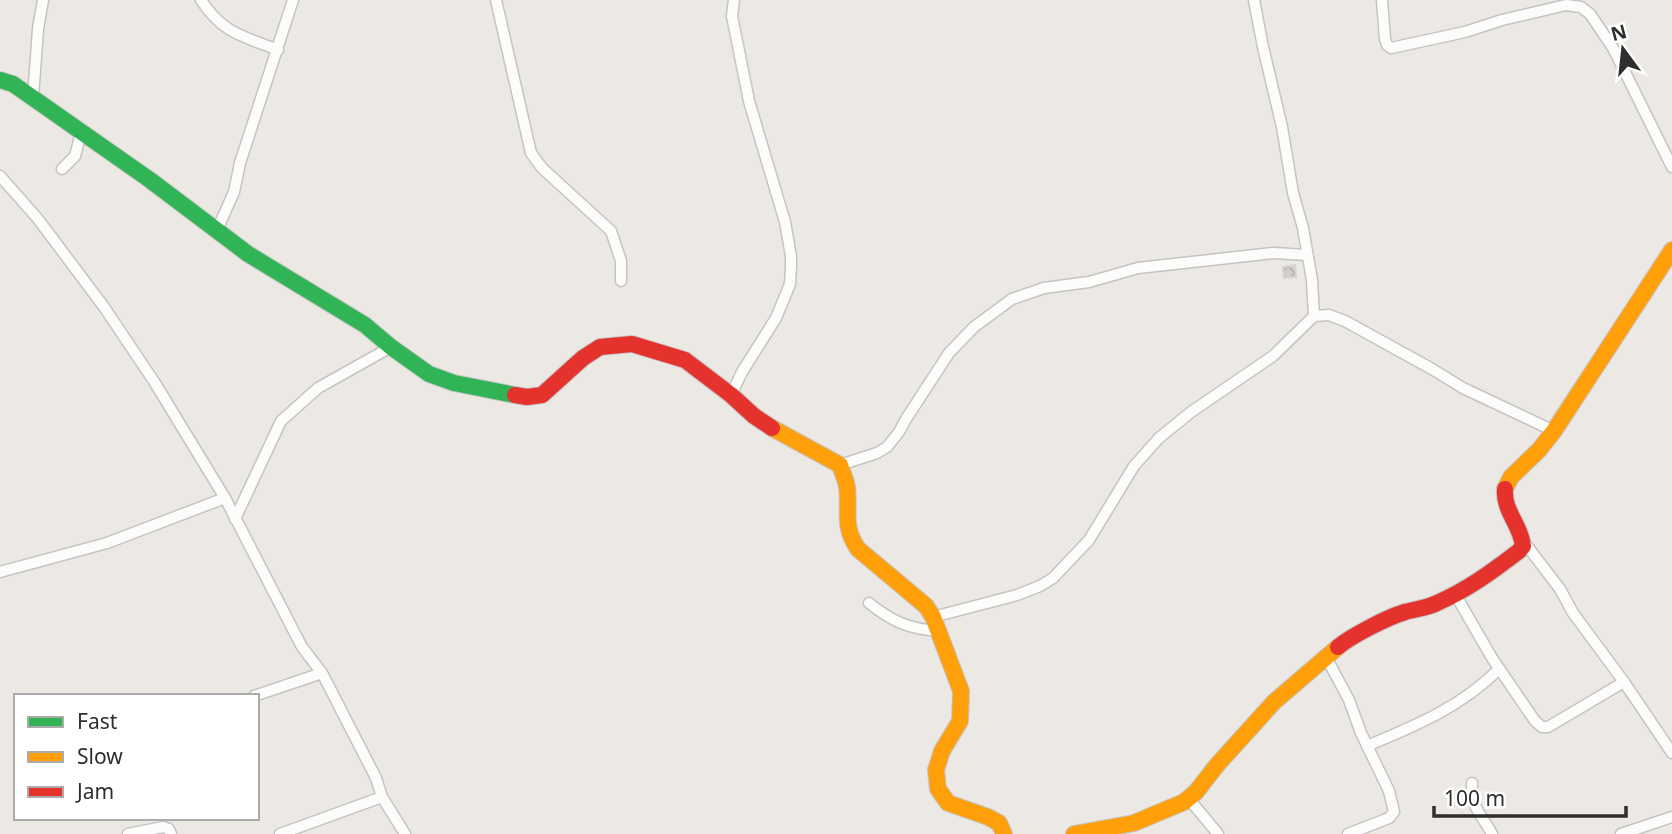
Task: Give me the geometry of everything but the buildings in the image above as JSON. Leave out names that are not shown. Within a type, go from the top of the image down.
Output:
[{"type":"street","points":[[33,98],[43,0]]},
{"type":"street","points":[[201,0],[211,15],[229,31],[278,50]]},
{"type":"street","points":[[217,230],[234,192],[240,163],[293,0]]},
{"type":"street","points":[[496,0],[531,153],[542,168],[611,230],[621,261],[621,281]]},
{"type":"street","points":[[731,395],[780,311],[790,284],[791,266],[785,222],[749,101],[732,16],[734,0]]},
{"type":"street","points":[[1254,0],[1282,127],[1293,193],[1303,228],[1312,280],[1314,316]]},
{"type":"street","points":[[1382,0],[1385,39],[1391,48],[1465,32],[1566,5],[1581,7],[1590,14],[1613,48],[1672,167]]},
{"type":"street","points":[[0,80],[13,84],[150,180],[248,254],[365,325],[429,374],[454,383],[527,397],[542,395],[583,358],[600,347],[632,344],[685,360],[754,416],[840,465],[847,485],[847,531],[850,540],[926,606],[936,624],[961,691],[961,721],[942,751],[936,771],[938,789],[948,803],[999,823],[1004,834]]},
{"type":"street","points":[[62,169],[75,156],[81,133]]},
{"type":"street","points":[[0,176],[38,219],[104,307],[155,383],[225,498],[302,647],[322,673],[376,778],[383,797],[405,834]]},
{"type":"street","points":[[1672,250],[1555,431],[1539,450],[1511,475],[1504,491],[1505,504],[1524,542],[1560,589],[1573,613],[1672,753]]},
{"type":"street","points":[[840,465],[887,447],[949,353],[974,327],[1012,299],[1044,288],[1089,282],[1138,268],[1273,253],[1307,256]]},
{"type":"street","points":[[869,603],[882,614],[914,628],[936,624],[1017,595],[1053,578],[1089,540],[1134,466],[1159,438],[1191,412],[1273,356],[1314,316],[1329,315],[1345,321],[1463,388],[1555,431]]},
{"type":"street","points":[[235,519],[281,421],[318,388],[391,347]]},
{"type":"street","points":[[0,572],[107,543],[225,498]]},
{"type":"street","points":[[1074,834],[1134,823],[1189,799],[1274,702],[1339,645],[1354,634],[1402,613],[1439,602],[1484,578],[1519,551],[1524,542]]},
{"type":"street","points":[[1455,594],[1499,669],[1535,722],[1542,727],[1549,727],[1624,682]]},
{"type":"street","points":[[1326,657],[1349,700],[1361,733],[1389,791],[1394,812],[1389,818],[1348,834]]},
{"type":"street","points":[[1367,746],[1437,716],[1475,691],[1499,669]]},
{"type":"street","points":[[259,694],[322,673]]},
{"type":"street","points":[[1472,783],[1476,809],[1492,834]]},
{"type":"street","points":[[280,834],[383,797]]},
{"type":"street","points":[[1189,799],[1218,834]]},
{"type":"street","points":[[1621,834],[1672,817]]},
{"type":"street","points":[[128,834],[163,827],[169,829],[171,834]]},
{"type":"traffic: fast","points":[[0,80],[13,84],[150,180],[248,254],[365,325],[429,374],[454,383],[515,395]]},
{"type":"traffic: slow","points":[[1505,489],[1511,477],[1554,431],[1672,250]]},
{"type":"traffic: slow","points":[[772,428],[840,465],[847,487],[848,526],[853,541],[858,549],[926,606],[933,617],[961,691],[960,721],[942,751],[936,770],[938,789],[948,803],[999,823],[1004,834]]},
{"type":"traffic: slow","points":[[1074,834],[1134,823],[1184,802],[1196,792],[1274,702],[1338,647]]},
{"type":"traffic: jam","points":[[515,395],[542,395],[583,358],[600,347],[632,344],[685,360],[772,428]]},
{"type":"traffic: jam","points":[[1338,647],[1360,632],[1389,618],[1433,605],[1459,592],[1519,551],[1523,546],[1522,538],[1507,504],[1505,489]]}]
